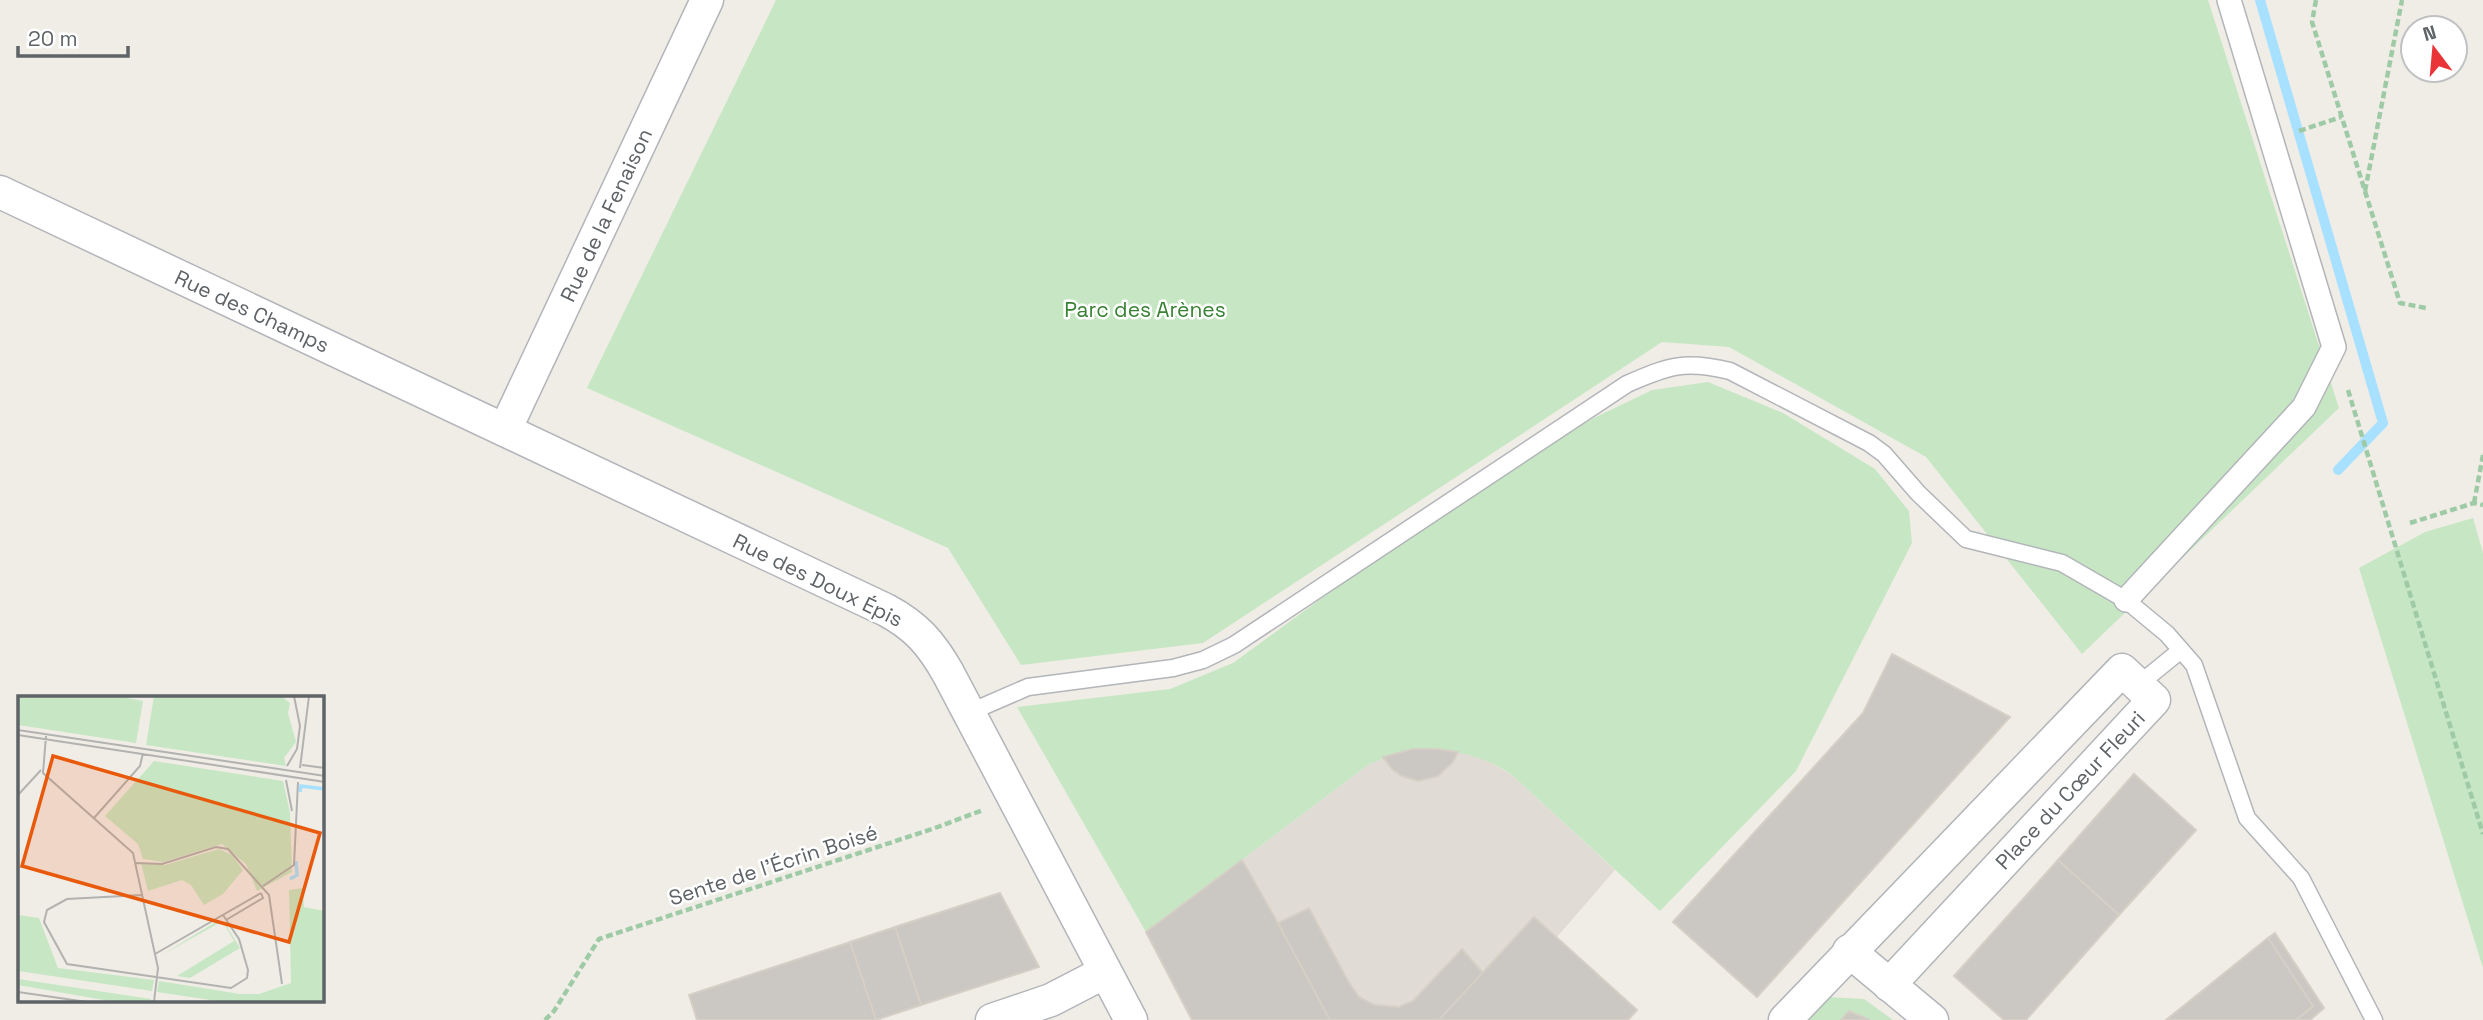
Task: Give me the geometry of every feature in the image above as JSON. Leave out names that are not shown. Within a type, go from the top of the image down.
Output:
[{"type":"street","name":"Rue de la Fenaison","points":[[505,430],[707,0]]},
{"type":"street","points":[[2126,600],[2304,407],[2334,347],[2229,0]]},
{"type":"street","name":"Rue des Champs","points":[[0,192],[505,430]]},
{"type":"street","name":"Rue des Doux Épis","points":[[505,430],[914,627],[939,656],[1131,1020]]},
{"type":"street","name":"Place du Cœur Fleuri","points":[[1849,951],[2122,670],[2154,700],[1889,985]]},
{"type":"street","points":[[1785,1020],[1849,951],[1932,1020]]},
{"type":"street","points":[[992,1020],[1051,1000],[1105,972]]},
{"type":"lane","points":[[968,713],[1028,687],[1173,668],[1203,660],[1234,645],[1627,384],[1682,364],[1710,366],[1730,371],[1869,443],[1884,454],[1918,493],[1966,539],[2062,562],[2126,600],[2167,634],[2194,665],[2247,818],[2301,878],[2374,1020]]},
{"type":"lane","points":[[2138,685],[2182,650]]},
{"type":"path","points":[[2316,0],[2312,22],[2400,303],[2426,308]]},
{"type":"path","points":[[2365,192],[2402,0]]},
{"type":"path","points":[[2312,127],[2342,117]]},
{"type":"path","points":[[2360,431],[2483,834]]},
{"type":"path","points":[[2474,503],[2483,456]]},
{"type":"path","points":[[2410,523],[2474,503],[2483,505]]},
{"type":"path","name":"Sente de l'Écrin Boisé","points":[[545,1020],[554,1011],[599,939],[935,828],[1014,798]]},
{"type":"shaded area","points":[[1437,749],[1465,752],[1485,759],[1512,775],[1615,870],[1557,937],[1637,1010],[1628,1020],[1192,1020],[1146,932],[1368,765],[1383,757]]},
{"type":"green space","name":"Parc des Arènes","points":[[776,0],[2208,0],[2339,408],[2082,654],[1926,457],[1729,347],[1662,342],[1203,643],[1021,665],[948,548],[587,388]]},
{"type":"green space","points":[[1708,382],[1783,413],[1875,469],[1909,511],[1912,543],[1796,771],[1660,911],[1512,775],[1479,758],[1442,750],[1423,750],[1404,753],[1368,765],[1146,932],[1017,707],[1170,689],[1233,663],[1337,587],[1517,463],[1594,418],[1652,390]]},
{"type":"green space","points":[[2473,518],[2483,553],[2483,968],[2359,568],[2425,532]]},
{"type":"green space","points":[[1828,997],[1864,999],[1893,1020],[1808,1020]]},
{"type":"building","points":[[1892,654],[2010,717],[1757,997],[1673,922],[1863,713]]},
{"type":"building","points":[[1413,749],[1458,752],[1453,762],[1438,776],[1418,781],[1402,776],[1392,769],[1383,757]]},
{"type":"building","points":[[2134,774],[2196,830],[2119,915],[2058,860]]},
{"type":"building","points":[[1242,860],[1330,1020],[1192,1020],[1146,932]]},
{"type":"building","points":[[2058,860],[2119,915],[2026,1020],[2004,1020],[1954,976]]},
{"type":"building","points":[[1000,893],[1039,967],[921,1005],[895,927]]},
{"type":"building","points":[[1309,908],[1348,981],[1359,997],[1374,1005],[1399,1007],[1413,1001],[1462,949],[1483,973],[1439,1020],[1330,1020],[1278,923]]},
{"type":"building","points":[[1534,917],[1637,1010],[1628,1020],[1439,1020]]},
{"type":"building","points":[[895,927],[921,1005],[876,1020],[850,942]]},
{"type":"building","points":[[2275,933],[2324,1008],[2310,1020],[2296,1020],[2313,1006],[2268,938]]},
{"type":"building","points":[[2268,938],[2313,1006],[2296,1020],[2166,1020]]},
{"type":"building","points":[[850,942],[876,1020],[697,1020],[689,995]]},
{"type":"building","points":[[1849,1011],[1870,1020],[1841,1020]]},
{"type":"waterway","points":[[2260,0],[2383,423],[2338,470]]}]
